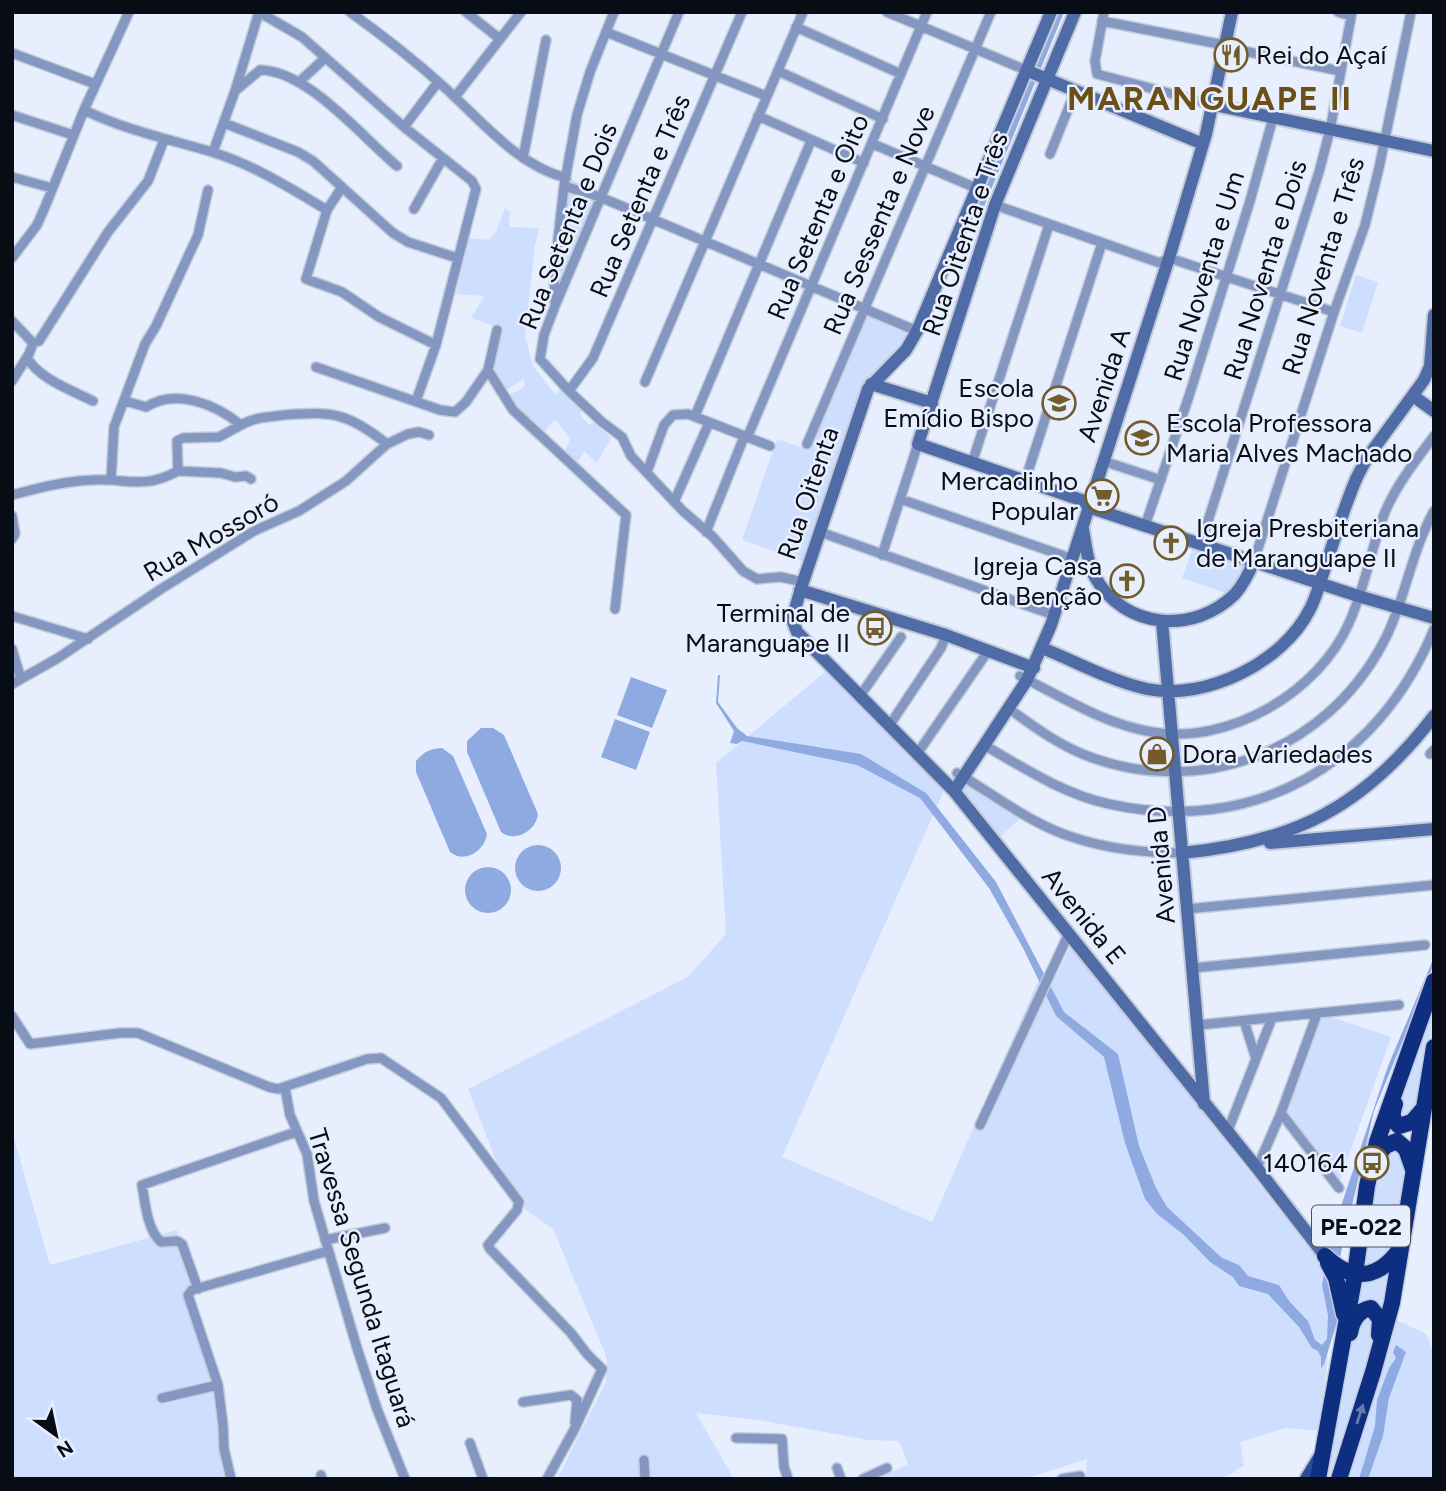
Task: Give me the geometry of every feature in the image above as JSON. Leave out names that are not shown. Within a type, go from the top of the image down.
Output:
[{"type":"highway","name":"PE-022","points":[[1318,1479],[1377,1142],[1434,981]]},
{"type":"highway","points":[[1421,1015],[1420,1037],[1394,1108],[1394,1121],[1399,1126],[1406,1125],[1424,1108]]},
{"type":"highway","name":"PE-022","points":[[1338,1477],[1373,1372],[1392,1303],[1434,1047]]},
{"type":"highway","points":[[1371,1168],[1385,1146],[1397,1141],[1406,1149],[1413,1172]]},
{"type":"highway","points":[[1346,1324],[1339,1267],[1361,1227]]},
{"type":"highway","points":[[1325,1256],[1339,1267],[1355,1274],[1367,1274],[1385,1266],[1401,1247]]},
{"type":"highway","points":[[1325,1256],[1339,1267]]},
{"type":"highway","points":[[1331,1415],[1337,1398],[1351,1325],[1360,1312],[1371,1308],[1378,1314],[1380,1327],[1373,1372]]},
{"type":"main road","points":[[1307,1479],[1324,1449]]},
{"type":"street","points":[[12,258],[37,225],[95,84],[129,12]]},
{"type":"street","points":[[213,152],[259,12],[302,37],[404,127],[472,181],[476,189],[436,345],[416,401]]},
{"type":"street","points":[[350,12],[399,48],[523,158],[547,173],[705,243],[917,331]]},
{"type":"street","points":[[466,12],[500,39]]},
{"type":"street","points":[[455,97],[521,12]]},
{"type":"street","points":[[555,306],[554,275],[565,182],[582,96],[614,12]]},
{"type":"street","name":"Rua Setenta e Dois","points":[[679,12],[555,306],[544,335],[540,359],[569,391],[622,437],[631,456],[748,575],[757,579],[781,577],[801,586]]},
{"type":"street","name":"Rua Setenta e Três","points":[[569,391],[593,358],[742,12]]},
{"type":"street","points":[[645,382],[803,12]]},
{"type":"street","points":[[887,12],[1200,143]]},
{"type":"street","name":"Rua Setenta e Oito","points":[[706,532],[927,12]]},
{"type":"street","name":"Rua Sessenta e Nove","points":[[807,444],[991,12]]},
{"type":"street","points":[[932,402],[872,384],[906,350],[917,331],[1051,12]]},
{"type":"street","name":"Rua Oitenta e Três","points":[[882,555],[995,205],[1044,79],[1075,12]]},
{"type":"street","name":"Avenida A","points":[[1222,45],[1225,12]]},
{"type":"street","name":"Avenida A","points":[[960,775],[1008,709],[1027,672],[1082,526],[1086,504],[1103,461],[1200,143],[1232,12]]},
{"type":"street","points":[[1338,12],[1351,14]]},
{"type":"street","name":"Rua Noventa e Três","points":[[1082,526],[1090,564],[1103,588],[1121,606],[1135,614],[1163,621],[1197,618],[1228,600],[1244,583],[1254,561],[1334,312],[1365,225],[1411,12]]},
{"type":"street","name":"Rua Noventa e Dois","points":[[1201,543],[1330,130],[1351,14]]},
{"type":"street","points":[[1340,71],[1103,17],[1095,68],[1097,74],[1102,76],[1210,104],[1434,151]]},
{"type":"street","points":[[796,27],[901,74]]},
{"type":"street","points":[[606,32],[766,96]]},
{"type":"street","points":[[523,158],[546,40]]},
{"type":"street","points":[[12,53],[95,84]]},
{"type":"street","points":[[299,82],[325,58]]},
{"type":"street","points":[[235,91],[260,69],[299,82],[327,102],[397,166]]},
{"type":"street","points":[[778,71],[883,119]]},
{"type":"street","points":[[404,127],[438,82]]},
{"type":"street","points":[[1050,154],[1075,92]]},
{"type":"street","points":[[84,110],[106,121],[164,140],[213,152],[267,174],[327,211]]},
{"type":"street","points":[[12,115],[73,135]]},
{"type":"street","points":[[758,116],[864,163]]},
{"type":"street","name":"Rua Noventa e Um","points":[[1145,526],[1226,276],[1273,118]]},
{"type":"street","points":[[224,123],[298,152],[313,161],[393,233],[432,252],[457,258]]},
{"type":"street","points":[[33,343],[36,344],[43,336],[108,232],[148,181],[164,140]]},
{"type":"street","points":[[695,416],[811,141]]},
{"type":"street","points":[[873,144],[976,188]]},
{"type":"street","points":[[414,209],[443,158]]},
{"type":"street","points":[[12,177],[52,188]]},
{"type":"street","points":[[342,187],[327,211],[306,279],[342,292],[379,317],[436,345]]},
{"type":"street","points":[[111,480],[114,427],[145,344],[198,235],[208,190]]},
{"type":"street","points":[[995,205],[1102,243],[1226,276],[1334,312]]},
{"type":"street","points":[[972,463],[1049,225]]},
{"type":"street","points":[[1026,481],[1102,243]]},
{"type":"street","name":"Avenida A","points":[[951,788],[1042,648],[1165,260]]},
{"type":"street","points":[[1042,648],[1127,684],[1150,690],[1168,690],[1214,684],[1240,674],[1268,657],[1287,641],[1303,622],[1311,607],[1356,477],[1413,396],[1430,366],[1434,315]]},
{"type":"street","points":[[12,321],[33,343]]},
{"type":"street","points":[[316,367],[449,412],[461,407],[488,370],[497,330]]},
{"type":"street","points":[[12,381],[33,343]]},
{"type":"street","points":[[27,358],[39,372],[93,401]]},
{"type":"street","points":[[488,370],[513,410],[626,515],[615,609]]},
{"type":"street","name":"Rua Oitenta","points":[[792,619],[863,401],[872,384]]},
{"type":"street","points":[[1413,396],[1434,411]]},
{"type":"street","points":[[125,401],[141,407],[163,399],[191,400],[221,411],[241,425]]},
{"type":"street","points":[[647,472],[669,418],[680,413],[695,416],[770,446]]},
{"type":"street","points":[[178,471],[177,441],[183,438],[219,437],[253,418],[336,414],[363,425],[387,444]]},
{"type":"street","points":[[674,502],[709,423]]},
{"type":"street","name":"Rua Mossoró","points":[[16,682],[88,639],[161,589],[254,531],[290,516],[346,481],[387,444],[408,433],[429,435]]},
{"type":"street","points":[[801,586],[988,651],[1100,717],[1154,732],[1172,733],[1215,728],[1264,712],[1309,680],[1329,657],[1350,621],[1393,494],[1434,436]]},
{"type":"street","points":[[918,444],[1145,526],[1434,618]]},
{"type":"street","points":[[1103,461],[1161,480]]},
{"type":"street","points":[[12,495],[51,484],[111,480],[141,483],[159,480],[178,471],[221,473],[251,479]]},
{"type":"street","points":[[900,499],[1069,558]]},
{"type":"street","points":[[1008,709],[1065,746],[1132,769],[1175,773],[1209,769],[1268,754],[1290,743],[1311,727],[1355,685],[1382,647],[1417,548],[1434,511]]},
{"type":"street","points":[[12,516],[15,534],[12,539]]},
{"type":"street","points":[[820,532],[1048,613]]},
{"type":"street","points":[[12,617],[88,639]]},
{"type":"street","name":"Avenida E","points":[[792,619],[797,632],[951,788],[1325,1256]]},
{"type":"street","name":"Avenida D","points":[[1163,621],[1204,1104]]},
{"type":"street","points":[[984,745],[1058,788],[1107,804],[1179,813],[1257,800],[1289,788],[1344,753],[1366,734],[1398,698],[1422,657],[1434,629]]},
{"type":"street","points":[[889,726],[941,648],[946,635]]},
{"type":"street","points":[[860,696],[901,637]]},
{"type":"street","points":[[12,649],[16,682]]},
{"type":"street","points":[[917,754],[988,651]]},
{"type":"street","points":[[1239,846],[1300,828],[1342,805],[1395,761],[1434,716]]},
{"type":"street","points":[[960,775],[1024,815],[1074,838],[1124,849],[1182,853],[1434,829]]},
{"type":"street","points":[[1187,909],[1434,885]]},
{"type":"street","points":[[980,1125],[1069,933]]},
{"type":"street","points":[[1193,968],[1425,945]]},
{"type":"street","points":[[1198,1025],[1399,1005]]},
{"type":"street","points":[[1257,1168],[1317,1014]]},
{"type":"street","points":[[12,1016],[24,1038],[34,1045],[120,1032],[138,1033],[269,1087],[285,1088],[378,1058],[430,1090],[447,1104],[519,1202],[517,1210],[488,1245],[490,1249],[601,1367],[598,1380],[575,1428],[547,1479]]},
{"type":"street","points":[[1227,1133],[1272,1018]]},
{"type":"street","points":[[1244,1021],[1256,1059]]},
{"type":"street","name":"Travessa Segunda Itaguará","points":[[285,1088],[296,1132],[307,1154],[314,1201],[324,1240],[377,1409],[405,1479]]},
{"type":"street","points":[[1281,1112],[1339,1188]]},
{"type":"street","points":[[198,1289],[182,1244],[177,1241],[161,1242],[156,1238],[142,1185],[296,1132]]},
{"type":"street","points":[[324,1240],[385,1228]]},
{"type":"street","points":[[230,1479],[224,1449],[218,1385],[189,1302],[189,1292],[328,1251]]},
{"type":"street","points":[[162,1398],[218,1385]]},
{"type":"street","points":[[523,1402],[571,1395],[577,1400],[575,1428]]},
{"type":"street","points":[[736,1438],[782,1439],[784,1467],[788,1479]]},
{"type":"street","points":[[470,1443],[483,1479]]},
{"type":"street","points":[[644,1460],[645,1479]]},
{"type":"street","points":[[837,1468],[841,1479]]},
{"type":"street","points":[[863,1479],[887,1468]]},
{"type":"street","points":[[1062,1479],[1080,1476]]},
{"type":"shaded area","points":[[570,178],[601,198],[566,290],[554,284]]},
{"type":"shaded area","points":[[505,208],[510,212],[509,227],[539,228],[525,337],[533,366],[555,394],[562,388],[582,409],[580,414],[589,425],[593,422],[611,438],[597,463],[584,451],[576,466],[564,453],[570,439],[555,419],[543,433],[516,407],[508,395],[525,385],[524,379],[505,391],[495,375],[495,355],[500,328],[471,318],[484,296],[456,294],[469,238],[489,240],[496,232]]},
{"type":"shaded area","points":[[1356,275],[1378,282],[1362,333],[1340,326]]},
{"type":"shaded area","points":[[865,309],[916,331],[869,386],[808,563],[742,540],[777,439],[807,449]]},
{"type":"shaded area","points":[[1193,548],[1245,562],[1228,594],[1182,578]]},
{"type":"shaded area","points":[[825,672],[945,788],[782,1157],[932,1222],[1038,981],[1058,973],[1070,947],[1325,1269],[1322,1285],[1328,1316],[1328,1352],[1321,1431],[1286,1428],[1240,1442],[1244,1465],[1219,1479],[1089,1479],[1086,1477],[1087,1459],[1024,1479],[878,1479],[908,1464],[899,1441],[869,1440],[758,1420],[696,1413],[734,1479],[557,1479],[606,1382],[607,1358],[553,1229],[511,1199],[468,1089],[688,977],[726,934],[716,763]]},
{"type":"shaded area","points":[[966,781],[1024,815],[998,839],[960,788]]},
{"type":"shaded area","points":[[1434,981],[1434,1058],[1419,1112],[1402,1127],[1392,1092]]},
{"type":"shaded area","points":[[1331,1017],[1391,1037],[1340,1180],[1285,1113],[1320,1018]]},
{"type":"shaded area","points":[[12,1131],[50,1265],[177,1230],[213,1381],[227,1479],[12,1479]]},
{"type":"shaded area","points":[[1403,1145],[1408,1185],[1392,1255],[1359,1271],[1375,1170],[1385,1149]]},
{"type":"shaded area","points":[[1395,1264],[1384,1320],[1380,1307],[1373,1303],[1350,1324],[1359,1279]]},
{"type":"shaded area","points":[[1371,1311],[1375,1340],[1335,1479],[1322,1479],[1353,1331]]},
{"type":"shaded area","points":[[1395,1319],[1426,1334],[1434,1353],[1434,1479],[1343,1479]]},
{"type":"water","points":[[1059,12],[1064,12],[979,219],[973,218]]},
{"type":"water","points":[[718,675],[718,702],[737,728],[747,736],[861,754],[926,793],[996,882],[1064,1012],[1118,1054],[1139,1146],[1167,1207],[1222,1258],[1239,1265],[1248,1276],[1279,1285],[1289,1301],[1308,1321],[1315,1340],[1322,1345],[1327,1339],[1328,1316],[1322,1285],[1332,1233],[1388,1066],[1434,957],[1434,964],[1374,1111],[1334,1283],[1338,1319],[1321,1368],[1318,1351],[1312,1348],[1299,1327],[1268,1294],[1239,1286],[1233,1277],[1210,1262],[1184,1235],[1157,1214],[1145,1199],[1125,1143],[1104,1057],[1056,1016],[1023,948],[989,888],[920,798],[857,765],[742,741],[737,744],[730,743],[734,731],[716,703]]},
{"type":"water","points":[[631,677],[667,690],[652,728],[617,715]]},
{"type":"water","points":[[615,719],[650,732],[636,770],[601,757]]},
{"type":"water","points":[[481,728],[493,728],[504,735],[538,814],[533,826],[524,834],[512,836],[501,832],[467,752],[467,741]]},
{"type":"water","points":[[442,748],[453,756],[487,834],[482,846],[467,856],[461,857],[450,852],[416,772],[416,761],[422,755]]},
{"type":"water","points":[[538,845],[554,852],[561,868],[554,884],[538,891],[522,884],[515,868],[522,852]]},
{"type":"water","points":[[488,867],[504,874],[511,890],[504,906],[488,913],[472,906],[465,890],[472,874]]},
{"type":"water","points":[[1396,1345],[1406,1352],[1389,1398],[1383,1436],[1368,1479],[1359,1479],[1375,1426],[1377,1400],[1389,1368],[1396,1358],[1393,1352]]},
{"type":"place","name":"Rei do Açaí","points":[[1231,55]]},
{"type":"place","name":"Escola Emídio Bispo","points":[[1059,403]]},
{"type":"place","name":"Escola Professora Maria Alves Machado","points":[[1142,438]]},
{"type":"place","name":"Mercadinho Popular","points":[[1102,496]]},
{"type":"place","name":"Igreja Presbiteriana de Maranguape II","points":[[1171,543]]},
{"type":"place","name":"Igreja Casa da Benção","points":[[1127,581]]},
{"type":"place","name":"Terminal de Maranguape II","points":[[875,628]]},
{"type":"place","name":"Dora Variedades","points":[[1157,754]]},
{"type":"place","name":"140164","points":[[1372,1163]]},
{"type":"district","name":"MARANGUAPE II","points":[[1210,98]]}]
